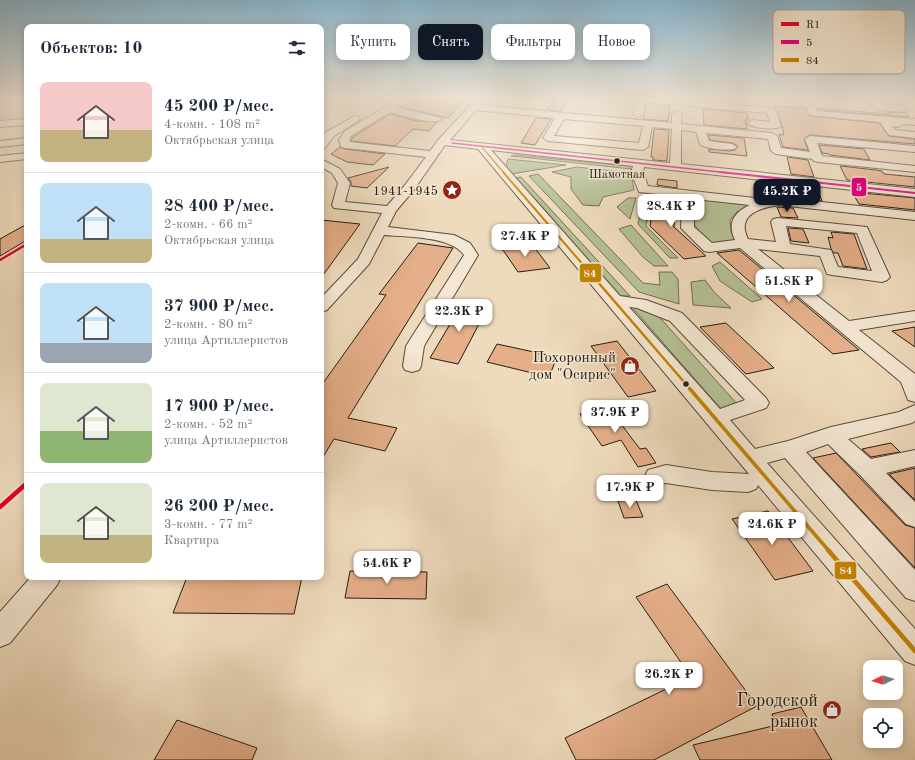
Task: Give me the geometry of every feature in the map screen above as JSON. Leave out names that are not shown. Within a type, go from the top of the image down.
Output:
[{"type":"street","points":[[350,135],[344,140],[345,145],[434,154]]},
{"type":"street","points":[[419,153],[436,135]]},
{"type":"street","points":[[324,304],[364,261],[390,210],[409,188],[448,135]]},
{"type":"street","points":[[549,135],[548,138],[643,147],[646,135]]},
{"type":"street","points":[[675,167],[678,135]]},
{"type":"street","points":[[702,135],[705,144],[732,147]]},
{"type":"street","points":[[767,135],[772,136],[776,152],[817,156]]},
{"type":"street","points":[[915,159],[912,149],[810,139],[818,159],[915,169]]},
{"type":"street","points":[[0,144],[24,141]]},
{"type":"street","points":[[442,142],[915,193]]},
{"type":"street","points":[[842,142],[852,162]]},
{"type":"street","points":[[596,158],[600,143]]},
{"type":"street","points":[[482,147],[749,459],[751,484],[915,651]]},
{"type":"street","points":[[0,159],[24,156]]},
{"type":"street","points":[[640,163],[637,172],[643,189],[765,203]]},
{"type":"street","points":[[324,164],[336,171],[344,183],[338,205],[390,210]]},
{"type":"street","points":[[774,178],[779,201]]},
{"type":"street","points":[[688,194],[688,228],[709,248],[743,243],[826,253],[832,271],[882,277],[862,230],[778,222],[784,247]]},
{"type":"street","points":[[913,385],[743,243],[737,232],[738,220],[746,211],[765,203],[779,201],[915,216]]},
{"type":"street","points":[[379,230],[448,238],[465,246],[471,255],[415,346],[412,366]]},
{"type":"street","points":[[614,300],[640,303],[676,317],[759,403],[714,418]]},
{"type":"street","points":[[845,327],[915,316]]},
{"type":"street","points":[[749,459],[790,449],[831,435],[905,418],[915,412]]},
{"type":"street","points":[[831,435],[867,468],[915,517]]},
{"type":"street","points":[[790,449],[915,589]]},
{"type":"street","points":[[867,468],[915,458]]},
{"type":"street","points":[[656,476],[666,474],[712,481],[751,484]]},
{"type":"street","points":[[0,633],[45,580]]},
{"type":"green space","points":[[516,155],[628,166],[631,169],[511,156]]},
{"type":"green space","points":[[508,159],[566,165],[511,174],[506,166]]},
{"type":"green space","points":[[577,167],[631,173],[634,190],[603,197],[599,206],[583,205],[571,189],[571,177],[552,172]]},
{"type":"green space","points":[[538,174],[643,283],[660,285],[659,272],[672,272],[678,279],[679,304],[639,292],[529,176]]},
{"type":"green space","points":[[521,177],[630,296],[620,296],[515,178]]},
{"type":"green space","points":[[628,198],[636,198],[630,219],[617,207]]},
{"type":"green space","points":[[695,198],[754,205],[737,212],[730,220],[731,232],[735,240],[711,243],[694,224],[693,214]]},
{"type":"green space","points":[[643,199],[651,199],[646,226],[678,258],[670,258],[638,224]]},
{"type":"green space","points":[[631,225],[668,266],[654,266],[643,257],[619,229]]},
{"type":"green space","points":[[720,262],[762,299],[752,302],[720,281],[712,266]]},
{"type":"green space","points":[[705,280],[715,293],[731,308],[693,305],[691,282]]},
{"type":"green space","points":[[632,307],[641,307],[654,311],[738,405],[721,409]]},
{"type":"building","points":[[355,135],[406,135],[395,146],[351,141]]},
{"type":"building","points":[[526,135],[541,135],[535,145],[521,143]]},
{"type":"building","points":[[653,135],[669,135],[667,161],[653,160],[653,157],[651,157]]},
{"type":"building","points":[[708,135],[744,138],[747,156],[709,152],[709,149],[735,150],[738,146],[732,143],[710,140]]},
{"type":"building","points":[[779,135],[809,135],[804,139],[808,150],[783,147]]},
{"type":"building","points":[[815,135],[889,135],[915,139],[915,144]]},
{"type":"building","points":[[819,145],[864,149],[870,160],[822,153]]},
{"type":"building","points":[[340,147],[345,149],[385,154],[373,165],[347,162],[331,154]]},
{"type":"building","points":[[787,157],[808,160],[814,177],[791,174]]},
{"type":"building","points":[[840,166],[882,171],[884,174],[915,177],[915,187],[847,180]]},
{"type":"building","points":[[389,167],[367,188],[351,186],[351,182],[348,178]]},
{"type":"building","points":[[658,179],[677,181],[677,188],[657,185]]},
{"type":"building","points":[[794,185],[817,188],[822,201],[798,198]]},
{"type":"building","points":[[852,192],[915,198],[915,210],[859,204]]},
{"type":"building","points":[[655,195],[676,198],[674,227],[706,256],[684,259],[650,226]]},
{"type":"building","points":[[777,207],[793,208],[798,218],[781,217]]},
{"type":"building","points":[[324,220],[360,224],[324,274]]},
{"type":"building","points":[[24,226],[24,242],[0,256],[0,239]]},
{"type":"building","points":[[788,228],[803,229],[809,243],[791,241]]},
{"type":"building","points":[[831,232],[854,234],[867,269],[843,266],[838,253],[834,253],[831,249],[828,237],[833,238]]},
{"type":"building","points":[[418,243],[453,248],[348,418],[397,428],[385,451],[334,439],[324,455],[324,382],[386,295],[379,294]]},
{"type":"building","points":[[531,243],[550,268],[518,272],[501,247]]},
{"type":"building","points":[[739,250],[859,350],[833,354],[717,253]]},
{"type":"building","points":[[463,302],[488,307],[458,364],[430,358]]},
{"type":"building","points":[[726,323],[774,368],[746,374],[700,327]]},
{"type":"building","points":[[915,327],[915,347],[892,331]]},
{"type":"building","points":[[617,341],[656,391],[628,397],[591,346]]},
{"type":"building","points":[[497,344],[557,357],[549,377],[487,362]]},
{"type":"building","points":[[608,407],[640,449],[646,448],[656,463],[638,467],[621,440],[602,446],[580,414]]},
{"type":"building","points":[[891,443],[900,452],[871,457],[862,449]]},
{"type":"building","points":[[836,453],[905,525],[915,528],[915,568],[813,458]]},
{"type":"building","points":[[915,468],[915,500],[889,474]]},
{"type":"building","points":[[636,500],[643,517],[624,518],[618,501]]},
{"type":"building","points":[[768,511],[813,571],[775,580],[732,519]]},
{"type":"building","points":[[350,571],[427,572],[426,599],[345,598]]},
{"type":"building","points":[[186,580],[301,580],[294,614],[173,613]]},
{"type":"building","points":[[667,584],[757,706],[654,760],[576,760],[565,738],[691,677],[636,597]]},
{"type":"building","points":[[801,707],[832,760],[700,760],[693,745],[777,725],[772,714]]},
{"type":"building","points":[[177,720],[257,748],[252,760],[154,760]]},
{"type":"transit line","name":"5","points":[[452,143],[915,193]]},
{"type":"transit line","name":"84","points":[[482,147],[915,651]]},
{"type":"transit line","name":"R1","points":[[0,260],[24,246]]},
{"type":"transit line","name":"R1","points":[[0,507],[24,486]]},
{"type":"place","name":"Шамотная","points":[[617,161]]},
{"type":"place","name":"1941-1945","points":[[452,190]]},
{"type":"place","name":"Похоронный дом \"Осирис\"","points":[[630,366]]},
{"type":"place","name":"Городской рынок","points":[[832,710]]}]
